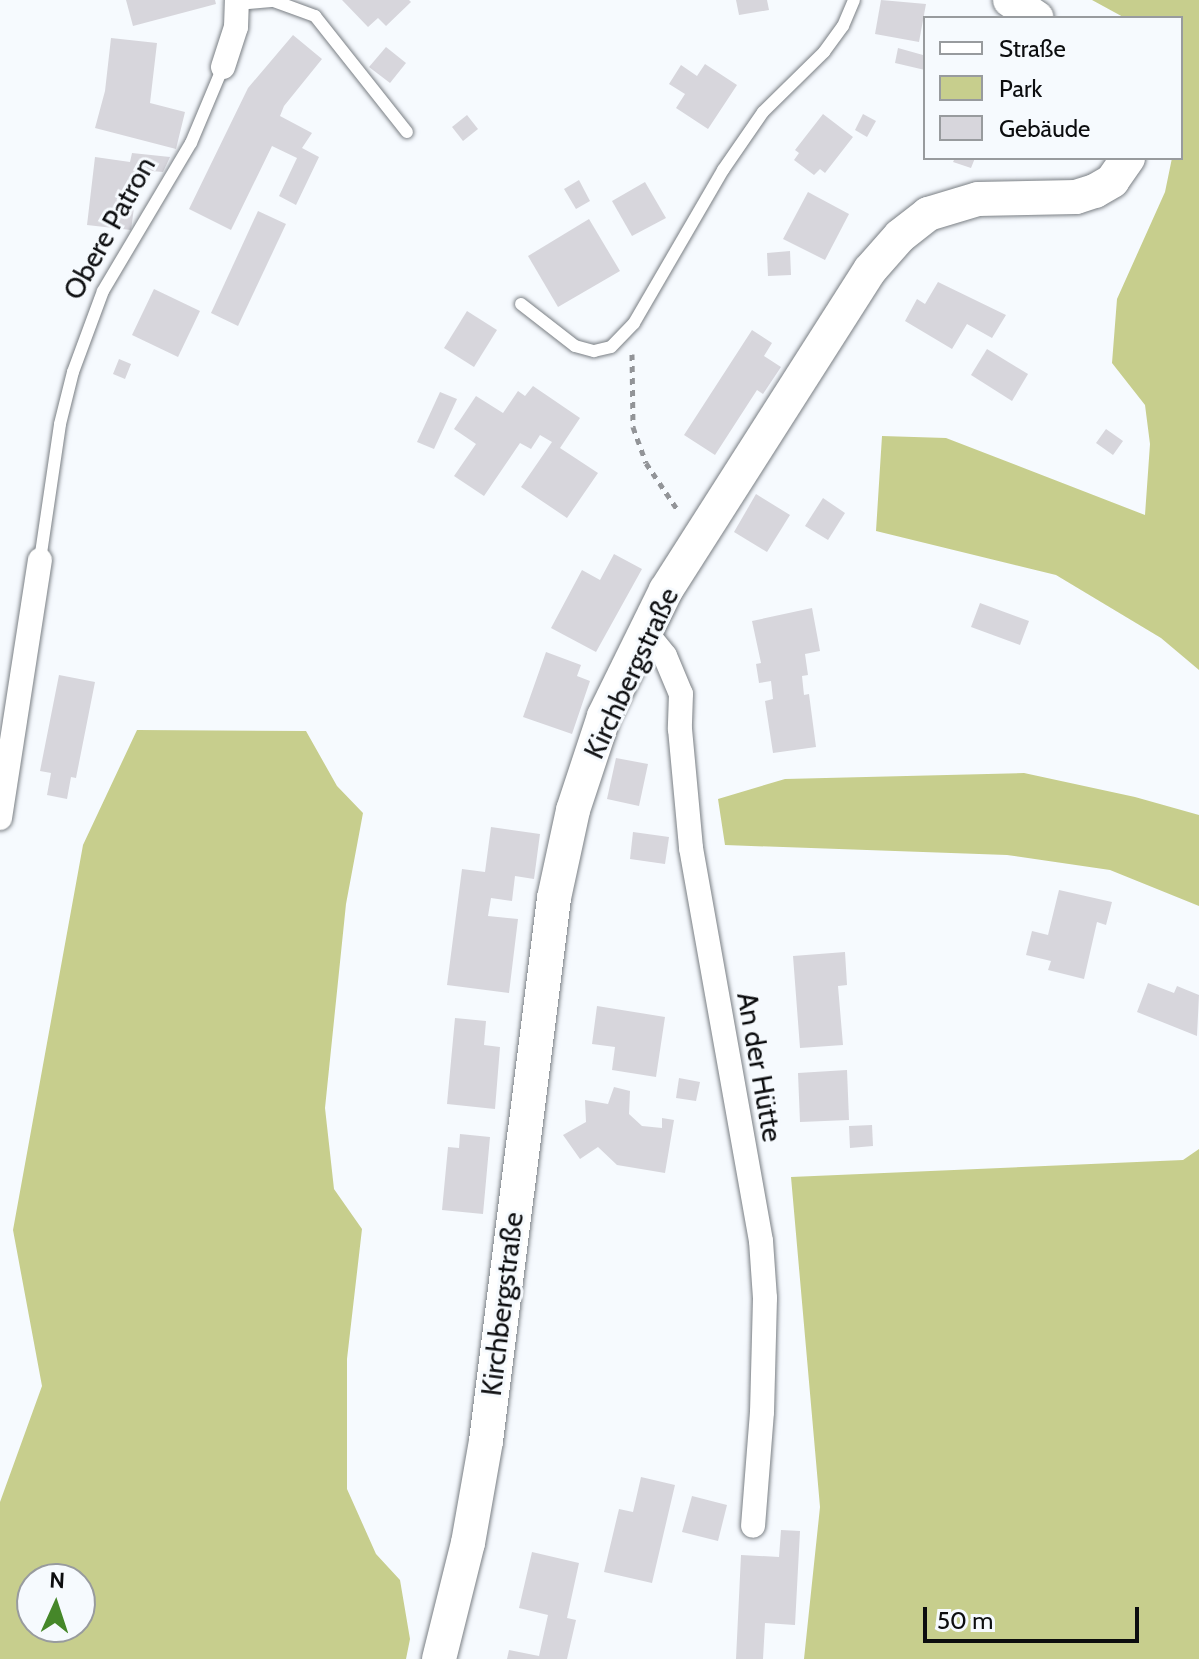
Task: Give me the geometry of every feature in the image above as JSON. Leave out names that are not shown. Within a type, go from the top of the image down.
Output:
[{"type":"street","points":[[1010,0],[1034,16]]},
{"type":"street","name":"Obere Patron","points":[[223,67],[236,27],[237,2]]},
{"type":"street","name":"Kirchbergstraße","points":[[439,1659],[468,1543],[486,1441],[554,898],[573,810],[604,716],[644,630],[701,536],[870,270],[900,236],[928,214],[978,199],[1076,197],[1095,191],[1112,181],[1127,160]]},
{"type":"street","name":"Obere Patron","points":[[0,818],[40,560]]},
{"type":"street","name":"An der Hütte","points":[[644,630],[669,664],[681,694],[680,729],[691,848],[761,1241],[765,1298],[763,1399],[753,1526]]},
{"type":"lane","points":[[521,304],[575,346],[594,351],[611,347],[634,323],[723,170],[763,112],[824,52],[843,26],[854,0]]},
{"type":"lane","name":"Obere Patron","points":[[237,2],[274,1],[315,16],[407,132]]},
{"type":"lane","name":"Obere Patron","points":[[40,560],[60,424],[73,372],[103,291],[191,143],[223,67]]},
{"type":"path","points":[[634,323],[633,427],[646,463],[682,517],[701,536]]},
{"type":"green space","points":[[1092,0],[1199,0],[1199,670],[1161,638],[1056,575],[876,531],[882,436],[946,438],[1145,515],[1150,444],[1145,405],[1112,363],[1117,299],[1165,192],[1172,160],[1183,160],[1183,16],[1121,16]]},
{"type":"green space","points":[[137,730],[306,731],[337,786],[363,813],[346,904],[325,1108],[334,1189],[362,1229],[347,1359],[347,1489],[376,1554],[400,1580],[410,1639],[406,1659],[0,1659],[0,1502],[42,1386],[13,1230],[83,845]]},
{"type":"green space","points":[[1024,773],[1135,797],[1199,815],[1199,906],[1110,870],[1007,855],[725,845],[718,799],[785,779]]},
{"type":"green space","points":[[1199,1149],[1199,1659],[804,1659],[820,1507],[791,1177],[1183,1160]]},
{"type":"building","points":[[126,0],[215,0],[216,4],[133,26]]},
{"type":"building","points":[[342,0],[411,2],[386,26],[378,18],[368,27]]},
{"type":"building","points":[[736,0],[767,0],[769,10],[739,15]]},
{"type":"building","points":[[881,0],[926,4],[919,42],[875,34]]},
{"type":"building","points":[[293,35],[322,59],[284,106],[280,116],[312,133],[302,148],[319,157],[296,205],[279,196],[297,158],[272,146],[231,230],[189,209],[248,88]]},
{"type":"building","points":[[111,38],[157,43],[150,103],[185,112],[176,149],[95,128],[105,91]]},
{"type":"building","points":[[386,47],[406,63],[390,83],[369,67]]},
{"type":"building","points":[[898,48],[923,55],[923,70],[895,63]]},
{"type":"building","points":[[705,64],[737,85],[708,129],[676,108],[685,94],[669,84],[681,65],[697,76]]},
{"type":"building","points":[[823,114],[853,137],[825,173],[820,169],[814,175],[794,160],[799,153],[795,150]]},
{"type":"building","points":[[863,114],[876,121],[867,137],[855,130]]},
{"type":"building","points":[[467,115],[478,129],[463,141],[452,127]]},
{"type":"building","points":[[132,153],[170,157],[163,172],[139,170],[131,230],[87,225],[95,157],[130,162]]},
{"type":"building","points":[[954,160],[974,160],[971,168]]},
{"type":"building","points":[[579,180],[590,201],[576,209],[564,189]]},
{"type":"building","points":[[645,182],[666,218],[632,236],[612,201]]},
{"type":"building","points":[[808,192],[849,214],[825,260],[783,239]]},
{"type":"building","points":[[258,211],[286,224],[238,326],[211,313]]},
{"type":"building","points":[[589,219],[620,271],[558,307],[528,256]]},
{"type":"building","points":[[790,251],[791,275],[768,276],[767,253]]},
{"type":"building","points":[[938,282],[1006,315],[992,338],[967,324],[952,349],[905,321],[917,299],[925,304]]},
{"type":"building","points":[[154,289],[200,311],[178,357],[132,335]]},
{"type":"building","points":[[467,311],[497,330],[474,367],[444,348]]},
{"type":"building","points":[[752,330],[772,343],[764,356],[781,367],[763,394],[757,390],[715,455],[684,435]]},
{"type":"building","points":[[987,349],[1028,374],[1012,401],[971,375]]},
{"type":"building","points":[[119,359],[131,364],[125,379],[113,374]]},
{"type":"building","points":[[533,386],[580,418],[560,448],[598,473],[567,518],[521,487],[552,442],[540,435],[531,449],[520,443],[484,496],[454,476],[476,444],[454,429],[476,396],[503,413],[518,391],[525,396]]},
{"type":"building","points":[[440,392],[457,399],[434,449],[417,442]]},
{"type":"building","points":[[1106,429],[1123,441],[1113,455],[1096,443]]},
{"type":"building","points":[[756,494],[790,515],[767,552],[734,532]]},
{"type":"building","points":[[823,498],[845,513],[828,540],[805,526]]},
{"type":"building","points":[[614,554],[642,569],[596,652],[551,628],[582,570],[600,580]]},
{"type":"building","points":[[980,603],[1029,621],[1020,645],[971,627]]},
{"type":"building","points":[[812,608],[820,651],[805,654],[808,675],[802,676],[804,695],[809,694],[816,747],[773,753],[765,701],[773,699],[771,681],[759,683],[756,664],[761,663],[752,621]]},
{"type":"building","points":[[546,652],[581,665],[577,676],[590,681],[572,734],[523,717]]},
{"type":"building","points":[[59,675],[95,682],[76,778],[71,777],[67,799],[47,795],[51,773],[40,771]]},
{"type":"building","points":[[616,758],[648,764],[639,806],[607,799]]},
{"type":"building","points":[[491,827],[540,834],[534,879],[515,876],[512,901],[491,898],[488,916],[518,919],[509,993],[447,985],[462,869],[485,872]]},
{"type":"building","points":[[633,832],[669,837],[665,864],[630,859]]},
{"type":"building","points":[[1059,890],[1112,902],[1106,925],[1097,922],[1084,979],[1048,970],[1051,961],[1026,955],[1032,931],[1048,935]]},
{"type":"building","points":[[845,952],[847,985],[838,986],[843,1045],[800,1048],[793,956]]},
{"type":"building","points":[[1148,983],[1174,993],[1177,986],[1199,995],[1197,1036],[1137,1012]]},
{"type":"building","points":[[597,1006],[665,1017],[656,1077],[612,1070],[615,1047],[592,1044]]},
{"type":"building","points":[[455,1018],[486,1021],[484,1045],[500,1047],[495,1109],[447,1104]]},
{"type":"building","points":[[847,1070],[849,1120],[800,1122],[798,1073]]},
{"type":"building","points":[[679,1078],[700,1082],[696,1101],[676,1098]]},
{"type":"building","points":[[614,1087],[630,1091],[629,1114],[642,1126],[662,1128],[662,1118],[674,1120],[665,1173],[617,1165],[598,1147],[580,1159],[563,1135],[586,1122],[585,1100],[608,1104]]},
{"type":"building","points":[[872,1125],[873,1146],[850,1148],[849,1126]]},
{"type":"building","points":[[460,1134],[490,1137],[483,1214],[442,1210],[448,1147],[459,1148]]},
{"type":"building","points":[[641,1477],[675,1485],[652,1583],[604,1572],[619,1509],[633,1512]]},
{"type":"building","points":[[692,1496],[727,1505],[718,1541],[682,1532]]},
{"type":"building","points":[[781,1530],[800,1531],[795,1625],[765,1623],[763,1659],[736,1659],[741,1555],[779,1557]]},
{"type":"building","points":[[532,1552],[579,1563],[567,1618],[576,1620],[567,1659],[507,1659],[509,1650],[539,1656],[548,1615],[519,1608]]}]
